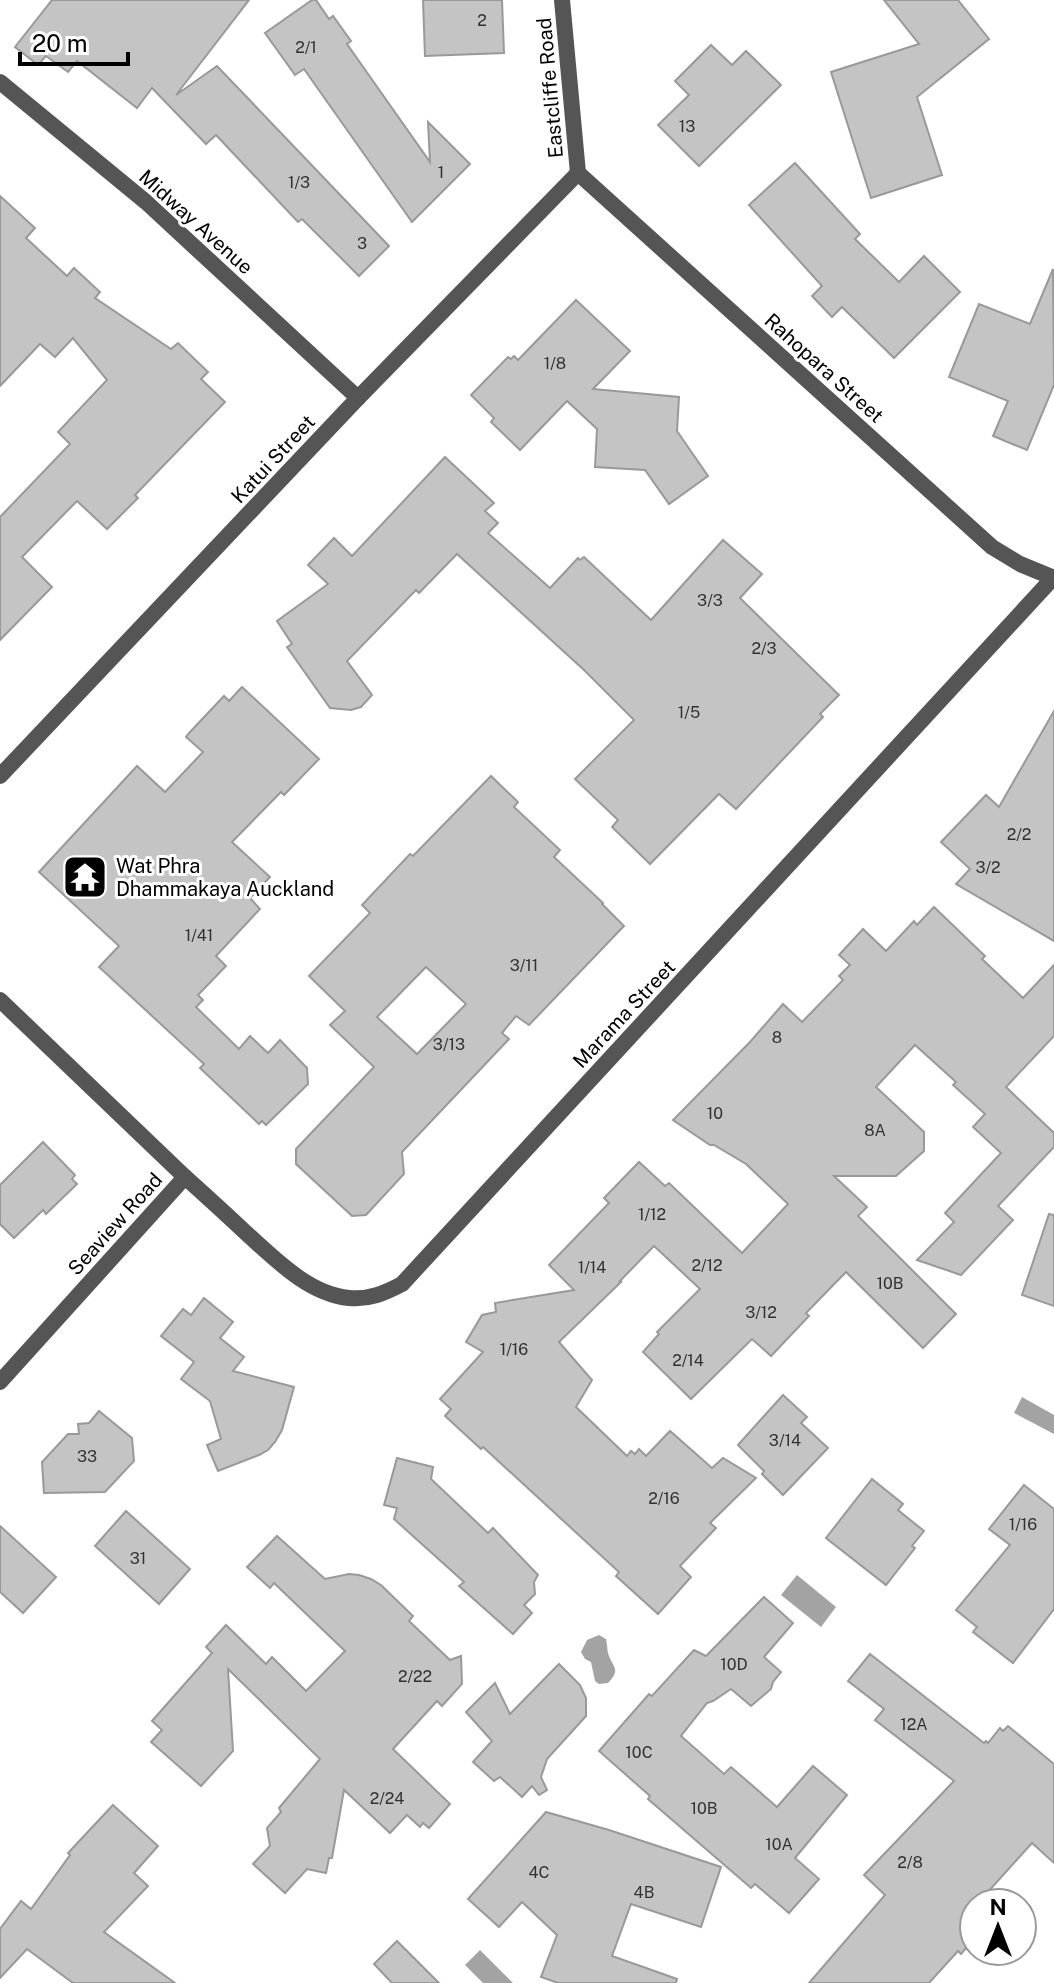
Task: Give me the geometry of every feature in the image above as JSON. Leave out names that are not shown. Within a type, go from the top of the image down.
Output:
[{"type":"street","name":"Eastcliffe Road","points":[[562,0],[578,173]]},
{"type":"street","name":"Midway Avenue","points":[[0,82],[146,202],[358,398]]},
{"type":"street","name":"Katui Street","points":[[0,776],[358,398],[578,173]]},
{"type":"street","name":"Rahopara Street","points":[[578,173],[992,547],[1020,564],[1053,578]]},
{"type":"street","name":"Marama Street","points":[[185,1177],[279,1262],[332,1295],[370,1298],[402,1284],[1053,578]]},
{"type":"street","name":"Seaview Road","points":[[0,1000],[185,1177],[0,1382]]},
{"type":"shaded area","points":[[1022,1397],[1054,1415],[1054,1434],[1014,1413]]},
{"type":"shaded area","points":[[797,1575],[836,1607],[821,1627],[781,1595]]},
{"type":"shaded area","points":[[599,1635],[606,1639],[615,1671],[608,1683],[599,1684],[595,1681],[591,1662],[581,1652],[587,1640]]},
{"type":"shaded area","points":[[480,1950],[513,1983],[483,1983],[465,1965]]},
{"type":"building","points":[[52,0],[249,0],[176,95],[217,66],[389,246],[359,276],[302,219],[298,222],[216,135],[206,144],[152,88],[137,108],[77,61],[68,72],[46,56],[38,65],[15,47]]},
{"type":"building","points":[[316,0],[329,19],[333,16],[351,41],[347,44],[430,162],[428,122],[470,164],[412,222],[304,69],[295,75],[265,33]]},
{"type":"building","points":[[423,0],[502,0],[504,53],[425,56]]},
{"type":"building","points":[[884,0],[958,0],[989,39],[917,97],[942,175],[871,198],[831,72],[919,44]]},
{"type":"building","points":[[711,45],[732,65],[746,51],[781,85],[699,166],[658,125],[689,95],[675,81]]},
{"type":"building","points":[[795,163],[860,234],[855,239],[899,282],[924,256],[960,292],[894,358],[842,307],[832,317],[812,296],[822,286],[749,205]]},
{"type":"building","points":[[0,196],[35,228],[26,238],[67,276],[74,268],[100,292],[95,298],[171,349],[178,343],[208,372],[201,379],[225,402],[135,495],[138,498],[107,529],[77,501],[22,557],[52,587],[0,640],[0,517],[70,444],[58,432],[107,380],[73,338],[55,357],[40,344],[0,386]]},
{"type":"building","points":[[1053,269],[1054,385],[1027,450],[993,436],[1008,401],[949,377],[979,304],[1030,324]]},
{"type":"building","points":[[576,300],[630,351],[593,389],[679,397],[677,431],[708,476],[669,504],[645,470],[595,467],[597,429],[567,401],[520,450],[491,422],[494,418],[471,395],[508,357],[511,359],[514,356],[518,360]]},
{"type":"building","points":[[445,457],[494,503],[485,511],[498,523],[488,533],[550,588],[578,558],[584,557],[651,620],[723,540],[762,574],[740,598],[839,695],[820,714],[823,717],[736,809],[719,794],[650,864],[612,827],[618,820],[575,779],[634,720],[457,554],[419,593],[416,590],[347,661],[372,695],[361,707],[351,710],[330,708],[287,647],[292,644],[277,621],[328,584],[308,565],[334,538],[352,556]]},
{"type":"building","points":[[242,687],[319,759],[232,842],[270,877],[250,898],[260,909],[216,956],[226,966],[198,995],[203,1000],[196,1007],[239,1049],[250,1036],[268,1053],[280,1040],[307,1068],[308,1084],[266,1125],[262,1121],[259,1124],[200,1068],[204,1064],[99,967],[119,946],[39,872],[137,766],[165,792],[203,752],[186,737],[224,696],[229,701]]},
{"type":"building","points":[[1054,711],[1054,941],[956,884],[970,869],[941,842],[986,795],[999,807]]},
{"type":"building","points":[[491,776],[518,802],[514,807],[560,850],[554,857],[624,926],[529,1025],[516,1016],[502,1033],[509,1039],[402,1152],[404,1174],[366,1215],[352,1216],[296,1164],[296,1149],[374,1067],[330,1025],[345,1011],[309,976],[370,913],[362,905],[410,854],[413,856]],"holes":[[[426,967],[466,1004],[417,1054],[377,1017]]]},
{"type":"building","points":[[934,907],[1023,998],[1054,965],[1054,1036],[1006,1087],[1054,1133],[1054,1147],[998,1206],[1013,1220],[961,1275],[917,1260],[954,1222],[945,1213],[1001,1153],[973,1127],[985,1114],[953,1085],[956,1082],[915,1045],[876,1087],[924,1132],[924,1151],[896,1176],[834,1176],[867,1207],[858,1216],[956,1314],[923,1348],[846,1272],[806,1313],[809,1316],[771,1356],[752,1339],[691,1399],[643,1352],[659,1334],[657,1332],[700,1289],[654,1246],[559,1342],[592,1380],[576,1407],[627,1456],[639,1449],[646,1456],[670,1431],[712,1468],[723,1458],[756,1478],[710,1523],[716,1528],[680,1566],[691,1577],[658,1614],[616,1576],[619,1572],[445,1416],[451,1409],[440,1399],[483,1352],[466,1342],[482,1315],[496,1312],[495,1303],[574,1290],[549,1265],[609,1203],[604,1198],[639,1162],[665,1186],[669,1183],[742,1253],[788,1204],[746,1164],[673,1120],[783,1004],[802,1022],[843,980],[839,976],[850,965],[839,955],[863,929],[886,951],[914,921],[917,925]]},
{"type":"building","points":[[43,1142],[75,1175],[72,1179],[77,1184],[46,1214],[43,1210],[14,1238],[0,1224],[0,1185]]},
{"type":"building","points":[[1049,1214],[1054,1215],[1054,1306],[1022,1295]]},
{"type":"building","points":[[204,1298],[233,1322],[220,1338],[244,1357],[233,1371],[294,1387],[282,1430],[268,1450],[218,1471],[207,1445],[221,1439],[210,1401],[181,1379],[194,1362],[161,1336],[183,1309],[191,1315]]},
{"type":"building","points":[[783,1395],[807,1417],[801,1423],[828,1448],[783,1495],[738,1445]]},
{"type":"building","points":[[99,1411],[132,1438],[134,1461],[105,1492],[44,1493],[42,1462],[68,1434],[79,1434],[78,1424],[89,1423]]},
{"type":"building","points":[[397,1458],[433,1467],[431,1479],[488,1533],[493,1528],[538,1575],[534,1582],[535,1594],[524,1605],[532,1613],[513,1634],[459,1586],[464,1582],[394,1519],[397,1508],[384,1505]]},
{"type":"building","points":[[872,1479],[903,1504],[898,1510],[924,1531],[912,1546],[915,1548],[886,1585],[826,1538]]},
{"type":"building","points":[[1024,1485],[1054,1509],[1054,1609],[1013,1663],[973,1632],[977,1627],[956,1610],[1010,1545],[989,1529]]},
{"type":"building","points":[[126,1511],[190,1569],[159,1604],[95,1546]]},
{"type":"building","points":[[0,1526],[56,1577],[23,1613],[0,1592]]},
{"type":"building","points":[[277,1536],[325,1579],[359,1575],[381,1585],[413,1616],[409,1621],[450,1660],[461,1656],[462,1684],[442,1706],[437,1701],[393,1749],[450,1804],[429,1828],[423,1823],[420,1827],[407,1815],[390,1833],[344,1790],[332,1858],[329,1858],[326,1873],[307,1869],[285,1893],[253,1864],[270,1846],[267,1828],[281,1812],[279,1808],[320,1759],[228,1669],[233,1751],[201,1786],[151,1742],[162,1730],[152,1721],[212,1653],[206,1647],[226,1625],[266,1664],[272,1657],[306,1691],[345,1651],[274,1583],[270,1588],[247,1567]]},
{"type":"building","points":[[764,1597],[793,1623],[764,1657],[781,1672],[771,1689],[751,1706],[731,1689],[707,1703],[681,1736],[724,1774],[731,1767],[777,1807],[813,1766],[847,1795],[795,1858],[819,1879],[789,1913],[755,1884],[751,1888],[648,1799],[650,1796],[599,1751],[649,1694],[652,1696],[694,1650],[706,1656]]},
{"type":"building","points":[[870,1654],[984,1743],[988,1743],[1000,1728],[1003,1731],[1008,1726],[1054,1764],[1054,1863],[1032,1843],[992,1887],[958,1887],[958,1951],[929,1983],[809,1983],[885,1895],[864,1875],[954,1781],[875,1720],[884,1709],[848,1681]]},
{"type":"building","points":[[559,1664],[580,1685],[586,1698],[586,1716],[547,1759],[541,1777],[547,1790],[539,1795],[532,1786],[522,1797],[500,1777],[494,1781],[473,1762],[492,1741],[466,1712],[495,1683],[510,1714]]},
{"type":"building","points":[[113,1805],[158,1846],[134,1873],[148,1886],[104,1932],[175,1983],[73,1983],[27,1949],[0,1978],[0,1929],[21,1901],[31,1909],[70,1855],[68,1853]]},
{"type":"building","points":[[546,1812],[721,1867],[701,1927],[631,1904],[612,1956],[677,1979],[676,1983],[558,1983],[541,1977],[557,1935],[522,1902],[499,1927],[468,1899]]},
{"type":"building","points":[[397,1941],[439,1983],[392,1983],[374,1964]]},
{"type":"place","name":"Wat Phra Dhammakaya Auckland","points":[[85,877]]}]
